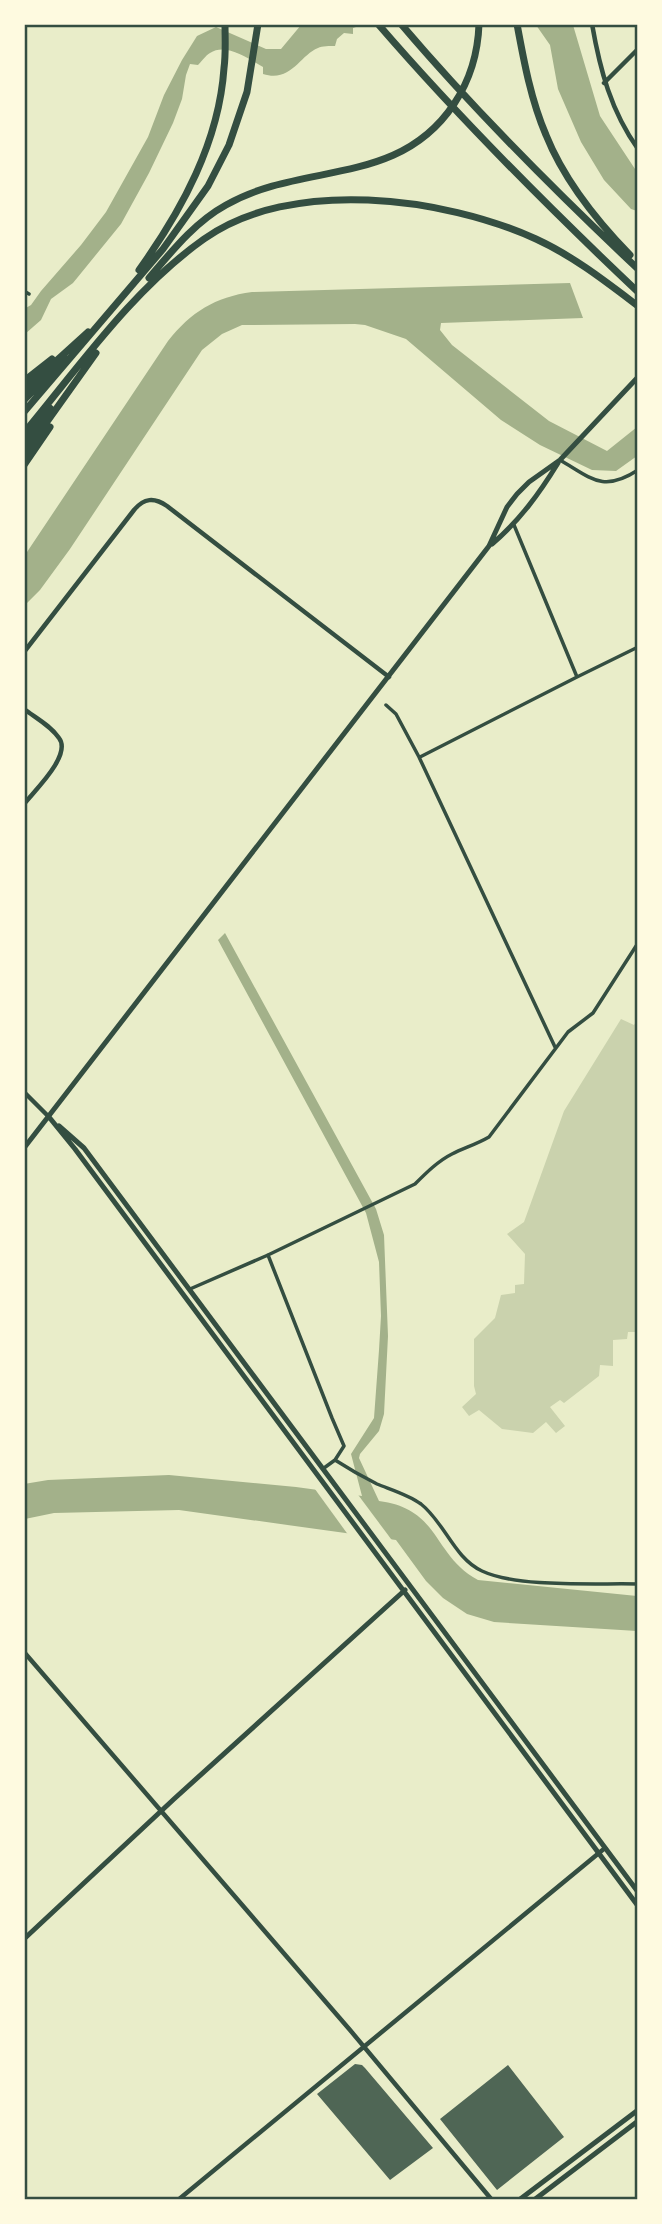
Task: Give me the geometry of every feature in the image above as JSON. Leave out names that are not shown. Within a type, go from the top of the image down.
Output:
[{"type":"highway","points":[[24,419],[109,312],[176,215],[201,163],[217,113],[224,69],[225,24]]},
{"type":"highway","points":[[378,24],[418,71],[538,198],[638,292]]},
{"type":"highway","points":[[401,24],[551,186],[638,269]]},
{"type":"highway","points":[[24,443],[172,251],[200,223],[226,205],[258,190],[357,169],[387,159],[417,143],[443,121],[458,98],[475,61],[479,24]]},
{"type":"highway","points":[[517,24],[534,102],[551,146],[580,196],[638,263]]},
{"type":"highway","points":[[24,412],[163,249],[208,186],[229,145],[247,92],[258,25]]},
{"type":"highway","points":[[24,433],[129,307],[156,277],[181,256],[238,220],[303,203],[374,199],[457,211],[496,223],[577,261],[638,306]]},
{"type":"highway","points":[[24,454],[129,307]]},
{"type":"highway","points":[[24,465],[129,307]]},
{"type":"highway","points":[[24,390],[109,312]]},
{"type":"highway","points":[[24,390],[109,312]]},
{"type":"highway","points":[[24,407],[109,312]]},
{"type":"main road","points":[[489,546],[514,525],[539,494],[560,460],[636,380]]},
{"type":"main road","points":[[24,1148],[489,546],[507,507],[517,494],[560,460]]},
{"type":"main road","points":[[49,1117],[81,1144],[638,1892]]},
{"type":"main road","points":[[49,1117],[638,1906]]},
{"type":"main road","points":[[24,1939],[410,1585]]},
{"type":"main road","points":[[519,2200],[638,2110]]},
{"type":"main road","points":[[534,2200],[638,2121]]},
{"type":"street","points":[[592,24],[604,83],[615,111],[638,149]]},
{"type":"street","points":[[604,83],[638,49]]},
{"type":"street","points":[[24,291],[29,294]]},
{"type":"street","points":[[560,460],[599,481],[612,483],[638,470]]},
{"type":"street","points":[[24,652],[134,510],[140,503],[151,499],[167,506],[389,677]]},
{"type":"street","points":[[514,525],[577,677]]},
{"type":"street","points":[[419,757],[638,647]]},
{"type":"street","points":[[386,705],[396,714],[419,757],[556,1048]]},
{"type":"street","points":[[24,709],[58,736],[63,747],[60,759],[24,804]]},
{"type":"street","points":[[190,1289],[268,1255],[415,1184],[431,1168],[450,1155],[489,1137],[568,1032],[593,1013],[638,943]]},
{"type":"street","points":[[24,1093],[49,1117]]},
{"type":"street","points":[[268,1255],[344,1446],[335,1460],[324,1468]]},
{"type":"street","points":[[335,1460],[418,1502],[435,1517],[468,1561],[484,1572],[508,1579],[638,1584]]},
{"type":"street","points":[[24,1652],[364,2046],[492,2200]]},
{"type":"street","points":[[178,2200],[605,1848]]},
{"type":"shaded area","points":[[301,25],[362,25],[353,28],[353,34],[344,33],[337,39],[335,46],[324,46],[312,51],[281,75],[263,74],[263,67],[223,49],[210,53],[198,65],[190,64],[173,123],[121,224],[73,283],[51,299],[41,320],[25,334],[24,309],[31,305],[106,212],[148,137],[164,95],[197,36],[216,27],[266,49],[281,49]]},
{"type":"shaded area","points":[[536,25],[573,25],[600,116],[637,172],[637,211],[631,209],[604,180],[581,142],[558,89],[550,45]]},
{"type":"shaded area","points":[[570,283],[583,318],[441,323],[440,330],[452,345],[549,421],[607,451],[637,427],[637,456],[616,471],[592,470],[540,445],[501,420],[406,339],[355,324],[242,325],[222,334],[202,350],[70,549],[40,590],[25,605],[25,555],[168,341],[195,314],[215,302],[252,292]]},
{"type":"shaded area","points":[[225,933],[376,1209],[384,1235],[388,1336],[384,1414],[379,1431],[359,1458],[379,1501],[414,1513],[463,1570],[478,1580],[637,1596],[637,1631],[494,1622],[467,1614],[443,1598],[426,1581],[396,1540],[179,1510],[54,1513],[25,1519],[24,1484],[48,1480],[169,1475],[362,1496],[351,1454],[374,1418],[381,1316],[379,1262],[366,1213],[218,940]]},
{"type":"shaded area","points":[[621,1019],[634,1025],[637,1020],[637,1332],[628,1332],[627,1339],[613,1340],[613,1366],[600,1365],[599,1376],[564,1403],[560,1400],[550,1407],[565,1426],[556,1433],[546,1422],[533,1433],[502,1429],[479,1410],[469,1416],[462,1407],[476,1394],[474,1339],[495,1318],[501,1295],[515,1293],[515,1285],[524,1284],[525,1254],[507,1234],[524,1222],[564,1111]]},
{"type":"pier","points":[[312,1485],[356,1492],[394,1543],[349,1536]]},
{"type":"building","points":[[355,2064],[365,2068],[433,2148],[390,2180],[317,2094]]},
{"type":"building","points":[[508,2065],[564,2137],[497,2190],[440,2119]]}]
